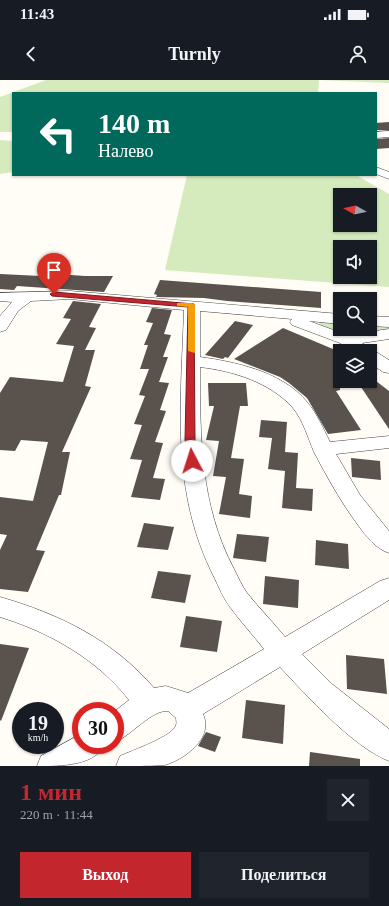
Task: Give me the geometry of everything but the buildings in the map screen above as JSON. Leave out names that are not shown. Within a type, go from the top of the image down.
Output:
[{"type":"street","points":[[377,135],[389,134]]},
{"type":"street","points":[[377,170],[389,176]]},
{"type":"street","points":[[0,297],[26,298],[39,295],[70,295],[333,318]]},
{"type":"street","points":[[0,327],[13,308],[26,298]]},
{"type":"street","points":[[192,305],[190,439],[193,472],[200,510],[214,553],[238,599],[283,653],[322,693],[358,724],[389,747]]},
{"type":"street","points":[[270,314],[346,340],[353,344]]},
{"type":"street","points":[[377,321],[389,322]]},
{"type":"street","points":[[346,340],[389,334]]},
{"type":"street","points":[[377,360],[389,368]]},
{"type":"street","points":[[192,361],[233,368],[271,384],[285,393],[300,406],[344,488],[362,516],[389,545]]},
{"type":"street","points":[[323,449],[389,442]]},
{"type":"street","points":[[187,709],[283,653],[389,588]]},
{"type":"street","points":[[0,607],[71,634],[110,663],[140,690],[149,703]]},
{"type":"street","points":[[124,721],[149,703],[168,698],[176,701],[187,709],[192,722],[184,739],[132,766]]},
{"type":"street","points":[[52,766],[74,754]]},
{"type":"green space","points":[[46,80],[319,80],[318,92],[14,92]]},
{"type":"green space","points":[[319,80],[389,80],[389,83]]},
{"type":"green space","points":[[12,93],[12,132],[0,132],[0,97]]},
{"type":"green space","points":[[0,140],[12,141],[12,172],[0,174]]},
{"type":"green space","points":[[187,176],[358,176],[389,194],[389,287],[349,284],[377,284],[377,240],[333,240],[333,283],[165,270]]},
{"type":"green space","points":[[319,322],[333,322],[333,331],[321,326]]},
{"type":"green space","points":[[377,325],[389,326],[389,331],[377,332]]},
{"type":"slow traffic","points":[[179,304],[192,305],[192,351]]},
{"type":"route","points":[[54,294],[192,305],[190,439],[192,461]]}]
